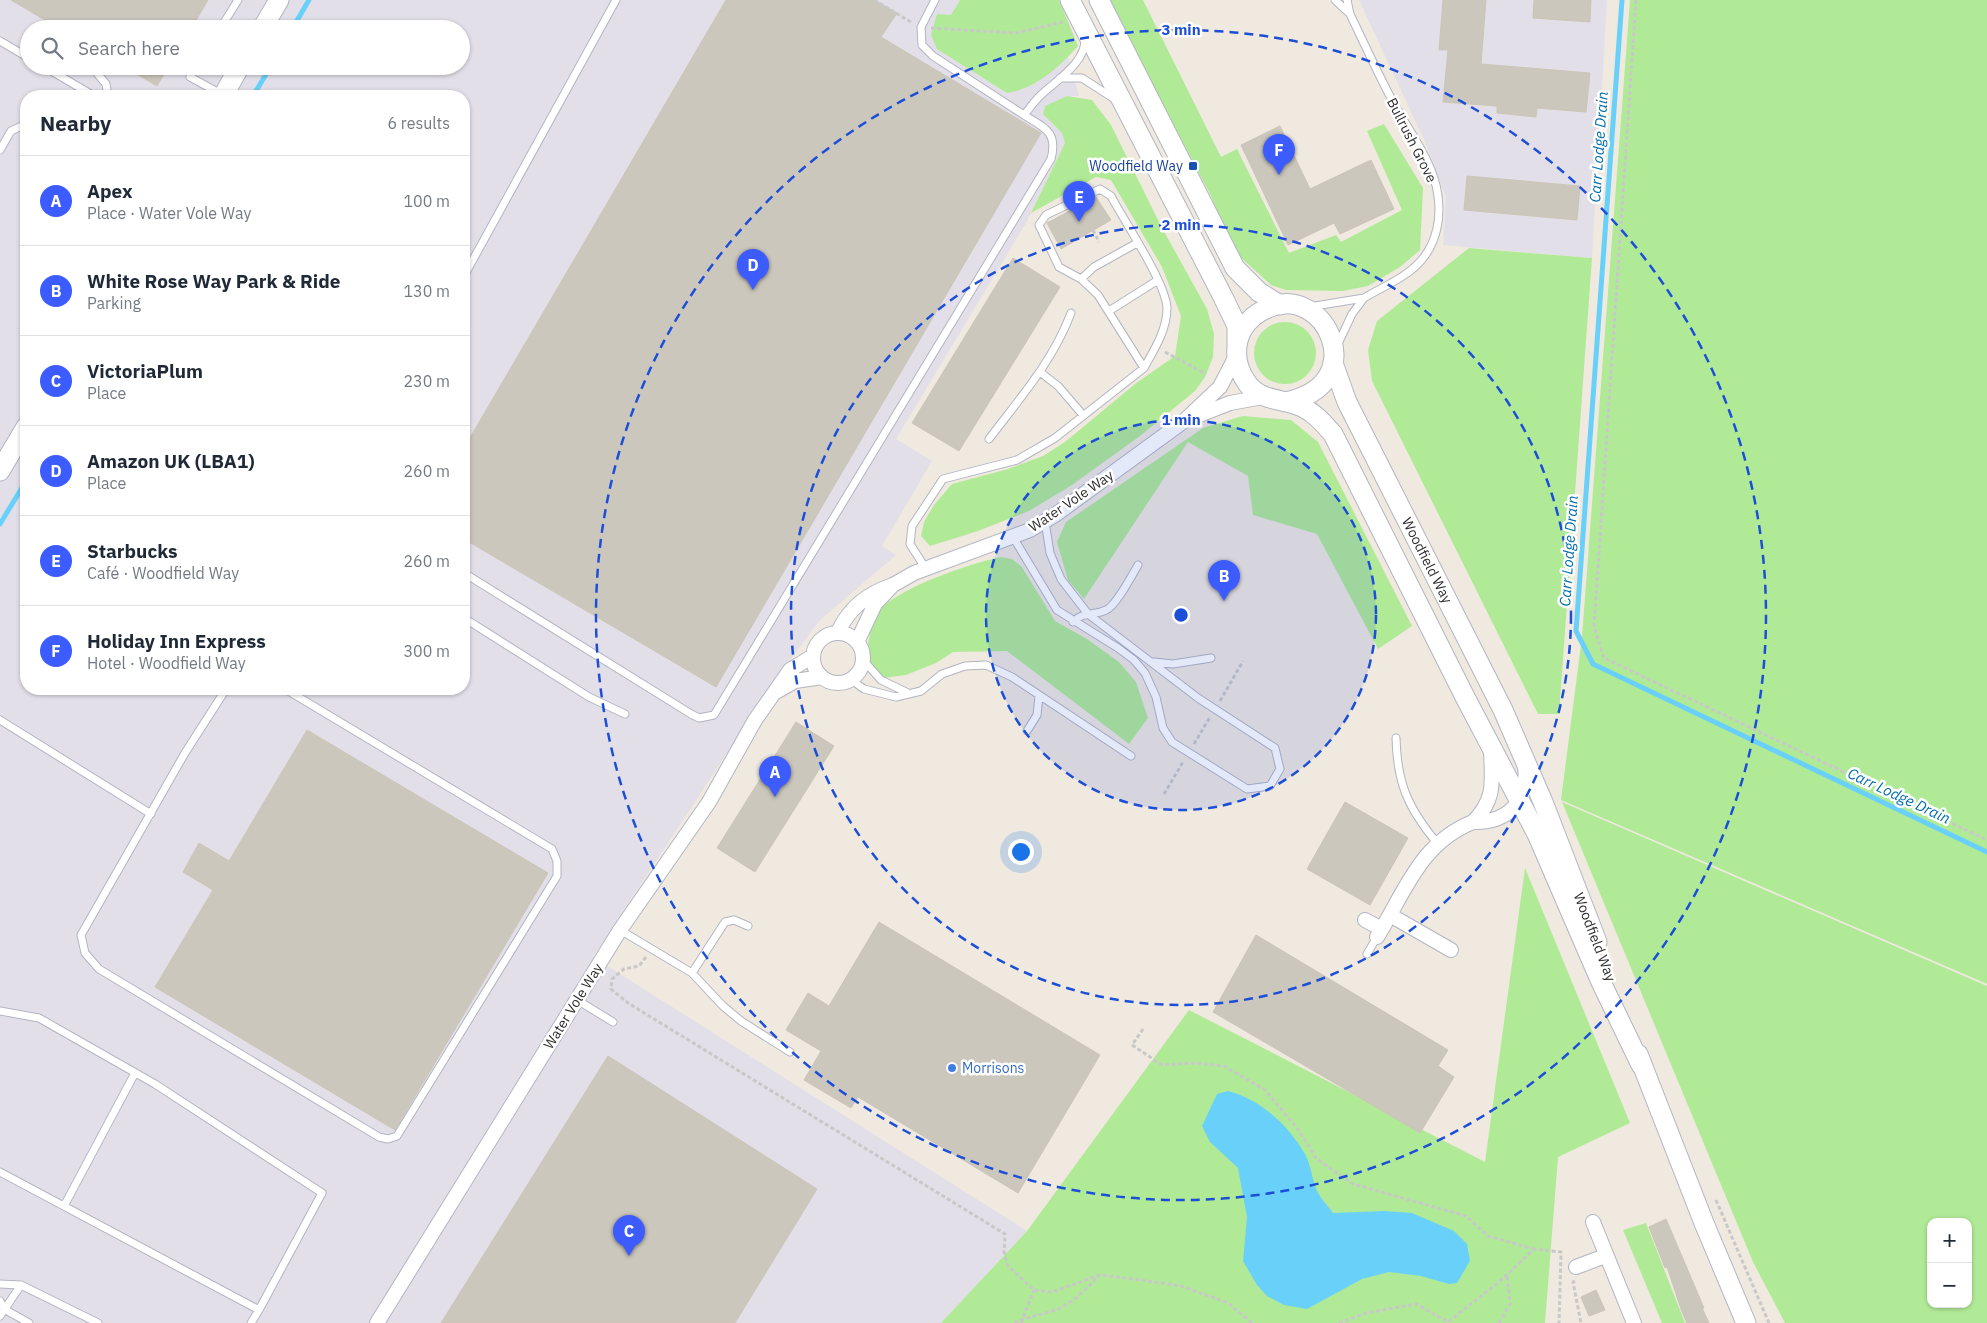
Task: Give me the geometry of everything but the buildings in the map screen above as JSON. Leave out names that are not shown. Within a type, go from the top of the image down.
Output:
[{"type":"street","points":[[267,20],[279,0]]},
{"type":"street","points":[[1099,0],[1236,268],[1259,292],[1280,305]]},
{"type":"street","points":[[1077,15],[1237,326],[1236,350],[1239,371],[1248,386],[1263,397],[1284,402],[1303,399],[1320,388],[1328,378],[1333,359],[1333,344],[1324,324],[1309,311],[1287,304],[1258,312],[1244,326],[1236,350]]},
{"type":"street","points":[[226,90],[235,75]]},
{"type":"street","name":"Water Vole Way","points":[[838,632],[851,611],[864,598],[926,569],[1013,537],[1045,521],[1184,422],[1220,387],[1236,350]]},
{"type":"street","name":"Woodfield Way","points":[[1333,359],[1347,402],[1503,710],[1543,802],[1611,978],[1642,1065],[1704,1223],[1746,1323]]},
{"type":"street","name":"Water Vole Way","points":[[1184,422],[1230,403],[1263,397]]},
{"type":"street","name":"Woodfield Way","points":[[1284,402],[1301,406],[1318,416],[1332,434],[1538,834],[1601,982],[1642,1065]]},
{"type":"street","points":[[0,471],[20,437]]},
{"type":"street","name":"Water Vole Way","points":[[857,642],[875,604],[893,585]]},
{"type":"street","points":[[838,632],[851,637],[857,642],[863,660],[856,674],[850,679],[835,682],[822,677],[816,670],[813,656],[819,642],[838,632]]},
{"type":"street","name":"Water Vole Way","points":[[377,1323],[620,930],[709,802],[755,720],[790,670],[813,656]]},
{"type":"street","name":"Water Vole Way","points":[[774,693],[795,681],[822,677]]},
{"type":"street","name":"Woodfield Way","points":[[1473,822],[1490,801],[1492,790],[1491,746]]},
{"type":"street","name":"Woodfield Way","points":[[1379,933],[1423,858],[1437,843],[1457,828],[1473,822],[1500,819],[1512,810],[1520,800],[1525,776],[1523,756]]},
{"type":"street","points":[[1390,915],[1451,950]]},
{"type":"street","points":[[1365,920],[1379,933]]},
{"type":"street","points":[[1593,1222],[1605,1256],[1634,1323]]},
{"type":"street","points":[[1576,1267],[1605,1256]]},
{"type":"lane","points":[[226,20],[238,0]]},
{"type":"lane","points":[[470,265],[616,0]]},
{"type":"lane","points":[[470,577],[691,714],[699,718],[714,714],[1051,159],[1054,147],[1048,130],[933,56],[922,45],[921,27],[934,0]]},
{"type":"lane","name":"Bullrush Grove","points":[[1336,0],[1350,14]]},
{"type":"lane","name":"Bullrush Grove","points":[[1301,308],[1364,298],[1409,272],[1423,258],[1434,240],[1440,218],[1438,195],[1428,164],[1389,95],[1350,14],[1347,0]]},
{"type":"lane","points":[[1024,115],[1040,95],[1075,63],[1086,46],[1077,15]]},
{"type":"lane","points":[[0,41],[20,53]]},
{"type":"lane","points":[[58,75],[84,90]]},
{"type":"lane","points":[[98,75],[106,84],[107,90]]},
{"type":"lane","points":[[191,75],[190,77],[213,90]]},
{"type":"lane","points":[[1060,78],[1082,78],[1105,90],[1125,108]]},
{"type":"lane","points":[[0,150],[11,131],[20,127]]},
{"type":"lane","points":[[926,569],[910,544],[912,526],[943,479],[1017,460],[1054,438],[1144,368],[1160,339],[1167,308],[1163,289],[1111,196],[1100,189],[1046,215],[1039,225],[1059,267],[1081,279],[1098,295],[1144,368]]},
{"type":"lane","points":[[1081,279],[1094,267],[1137,243]]},
{"type":"lane","points":[[1109,311],[1158,280]]},
{"type":"lane","name":"Bullrush Grove","points":[[1333,359],[1352,314],[1364,298]]},
{"type":"lane","points":[[989,438],[1040,372],[1061,339],[1071,313]]},
{"type":"lane","points":[[1040,372],[1058,386],[1083,415]]},
{"type":"lane","points":[[1013,537],[1057,610],[1134,660],[1145,673],[1156,696],[1163,728],[1172,742],[1247,789],[1270,786],[1280,769],[1275,748],[1216,709],[1088,614],[1061,579],[1050,553],[1045,521]]},
{"type":"lane","points":[[1074,622],[1081,615],[1110,608],[1138,565]]},
{"type":"lane","points":[[470,622],[588,697],[624,714]]},
{"type":"lane","points":[[1153,662],[1173,664],[1212,658]]},
{"type":"lane","points":[[863,660],[881,680],[908,694]]},
{"type":"lane","points":[[850,679],[864,689],[896,697],[921,691],[942,674],[957,668],[986,665],[1012,677],[1131,756]]},
{"type":"lane","points":[[222,695],[185,753],[81,935],[85,953],[99,969],[379,1137],[388,1139],[397,1136],[557,876],[557,861],[552,849],[295,695]]},
{"type":"lane","points":[[1028,732],[1037,715],[1039,696]]},
{"type":"lane","points":[[0,720],[151,814]]},
{"type":"lane","points":[[1396,738],[1396,762],[1400,784],[1410,806],[1437,843]]},
{"type":"lane","points":[[692,973],[725,922],[734,920],[748,926]]},
{"type":"lane","points":[[620,930],[692,973],[723,1006],[741,1021],[790,1052]]},
{"type":"lane","points":[[1367,954],[1379,933]]},
{"type":"lane","points":[[577,1000],[613,1022]]},
{"type":"lane","points":[[0,1011],[39,1018],[135,1072],[322,1193],[251,1323]]},
{"type":"lane","points":[[64,1206],[135,1072]]},
{"type":"lane","points":[[0,1172],[259,1310]]},
{"type":"lane","points":[[0,1284],[21,1285],[98,1323]]},
{"type":"lane","points":[[0,1316],[21,1285]]},
{"type":"lane","points":[[0,1301],[4,1309],[29,1323]]},
{"type":"path","points":[[874,0],[921,27],[1016,33],[1067,21],[1077,15]]},
{"type":"path","points":[[1636,0],[1594,627],[1604,658],[1987,840]]},
{"type":"path","points":[[1093,230],[1099,242]]},
{"type":"path","points":[[1156,347],[1206,374]]},
{"type":"path","points":[[1164,794],[1243,661]]},
{"type":"path","points":[[652,949],[639,966],[624,969],[612,978],[611,989],[628,1004],[1005,1234],[1004,1252],[1008,1266],[1034,1290],[1052,1292],[1100,1275],[1181,1286],[1228,1303],[1252,1323]]},
{"type":"path","points":[[1143,1029],[1132,1045],[1162,1065],[1194,1063],[1224,1066],[1265,1090],[1297,1128],[1317,1159],[1353,1184],[1466,1216],[1488,1236],[1534,1249],[1561,1252],[1559,1323]]},
{"type":"path","points":[[1713,1195],[1769,1323]]},
{"type":"path","points":[[1339,1323],[1366,1313],[1416,1304],[1447,1322],[1507,1274],[1534,1249]]},
{"type":"path","points":[[1499,1323],[1510,1304],[1507,1274]]},
{"type":"path","points":[[1014,1323],[1056,1310],[1082,1294],[1100,1275]]},
{"type":"path","points":[[1573,1282],[1581,1323]]},
{"type":"path","points":[[1021,1321],[1034,1290]]},
{"type":"shaded area","points":[[0,0],[1052,0],[1079,96],[1067,96],[1045,106],[1043,114],[1063,133],[1065,143],[1026,223],[896,439],[932,461],[882,546],[896,555],[819,621],[771,686],[593,957],[1027,1231],[941,1323],[0,1323]]},
{"type":"shaded area","points":[[1359,0],[1607,0],[1592,258],[1443,245],[1446,197],[1426,144]]},
{"type":"green space","points":[[960,0],[1059,0],[1078,46],[1063,62],[1037,82],[1028,87],[1007,93],[937,49],[931,35],[937,14],[951,15]]},
{"type":"green space","points":[[1108,0],[1143,0],[1221,157],[1237,149],[1289,253],[1336,235],[1341,242],[1402,210],[1367,131],[1384,124],[1423,188],[1420,250],[1400,267],[1368,286],[1343,291],[1286,290],[1271,285],[1236,253],[1210,194]]},
{"type":"green space","points":[[1630,0],[1987,0],[1987,984],[1561,800],[1582,637]]},
{"type":"green space","points":[[1067,96],[1092,100],[1111,125],[1161,226],[1207,309],[1214,334],[1213,357],[1205,377],[1195,391],[1140,436],[1072,485],[1029,511],[978,531],[930,546],[921,536],[924,522],[934,505],[952,484],[1008,469],[1043,456],[1065,442],[1135,384],[1175,356],[1181,316],[1162,267],[1111,180],[1096,177],[1031,213],[1065,143],[1062,133],[1043,114],[1045,106]]},
{"type":"green space","points":[[1469,248],[1592,258],[1559,714],[1538,714],[1372,381],[1368,350],[1377,321]]},
{"type":"green space","points":[[1285,322],[1297,325],[1307,331],[1313,341],[1316,353],[1313,365],[1307,375],[1297,381],[1285,384],[1273,381],[1263,375],[1257,365],[1254,353],[1257,341],[1263,331],[1273,325]]},
{"type":"green space","points":[[1243,416],[1291,420],[1318,442],[1412,626],[1378,649],[1317,534],[1253,515],[1248,476],[1188,442],[1084,599],[1068,580],[1057,542],[1066,522],[1203,428]]},
{"type":"green space","points":[[1000,557],[1012,559],[1022,567],[1055,621],[1087,639],[1119,662],[1136,682],[1148,718],[1129,744],[1007,651],[953,652],[936,663],[906,675],[883,678],[872,664],[868,656],[869,639],[878,611],[889,602],[918,585],[970,565]]},
{"type":"green space","points":[[1562,802],[1987,986],[1987,1323],[1785,1323],[1753,1262]]},
{"type":"green space","points":[[1525,868],[1630,1123],[1558,1157],[1545,1323],[941,1323],[1027,1231],[1189,1010],[1485,1162]]},
{"type":"green space","points":[[1646,1223],[1685,1323],[1662,1323],[1623,1230]]},
{"type":"water","points":[[1228,1091],[1251,1100],[1282,1123],[1305,1154],[1317,1191],[1333,1213],[1384,1211],[1412,1213],[1454,1231],[1467,1244],[1470,1261],[1457,1283],[1449,1284],[1421,1276],[1389,1272],[1362,1279],[1307,1309],[1284,1305],[1267,1296],[1257,1285],[1243,1261],[1247,1217],[1238,1168],[1210,1142],[1202,1126],[1217,1094]]},
{"type":"waterway","points":[[297,20],[309,0]]},
{"type":"waterway","name":"Carr Lodge Drain","points":[[1622,0],[1576,631],[1593,664],[1987,852]]},
{"type":"waterway","points":[[257,90],[266,75]]},
{"type":"waterway","points":[[0,524],[20,491]]},
{"type":"place","name":"Woodfield Way","points":[[1193,166]]},
{"type":"place","name":"Holiday Inn Express","points":[[1279,175]]},
{"type":"place","name":"Starbucks","points":[[1079,222]]},
{"type":"place","name":"Amazon UK (LBA1)","points":[[753,290]]},
{"type":"place","name":"White Rose Way Park & Ride","points":[[1224,601]]},
{"type":"place","name":"Apex","points":[[775,797]]},
{"type":"place","name":"Morrisons","points":[[952,1068]]},
{"type":"place","name":"VictoriaPlum","points":[[629,1256]]}]
